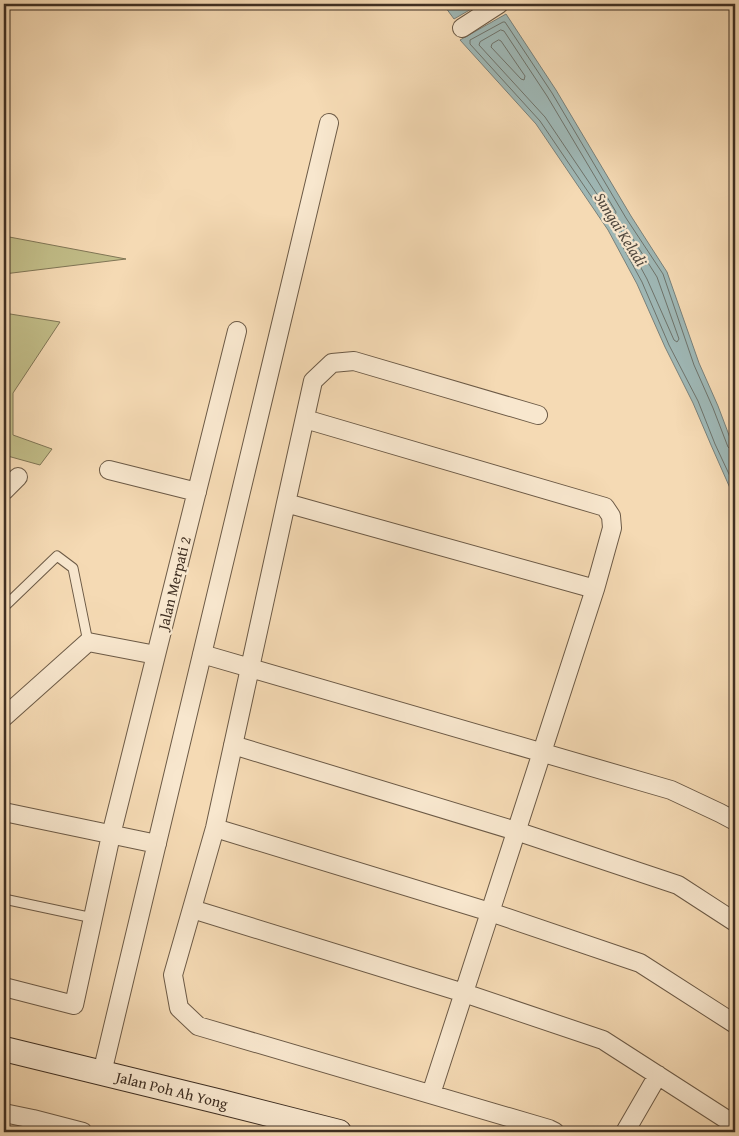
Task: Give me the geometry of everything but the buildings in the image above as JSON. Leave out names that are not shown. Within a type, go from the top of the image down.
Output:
[{"type":"main road","name":"Jalan Poh Ah Yong","points":[[4,1049],[339,1132]]},
{"type":"street","points":[[462,28],[500,4]]},
{"type":"street","points":[[102,1073],[329,123]]},
{"type":"street","name":"Jalan Merpati 2","points":[[4,987],[74,1005],[112,835],[237,331]]},
{"type":"street","points":[[538,415],[354,361],[332,363],[313,381],[215,828],[173,975],[179,1008],[198,1026],[555,1132]]},
{"type":"street","points":[[305,419],[605,507],[611,516],[612,528],[595,589],[431,1094]]},
{"type":"street","points":[[109,470],[197,492]]},
{"type":"street","points":[[4,491],[18,477]]},
{"type":"street","points":[[286,503],[595,589]]},
{"type":"street","points":[[4,717],[88,642],[156,655]]},
{"type":"street","points":[[202,654],[671,790],[720,812],[735,821]]},
{"type":"street","points":[[233,745],[516,831],[678,885],[735,922]]},
{"type":"street","points":[[4,812],[156,844]]},
{"type":"street","points":[[215,828],[490,912],[640,963],[735,1024]]},
{"type":"street","points":[[192,910],[464,993],[603,1040],[731,1125]]},
{"type":"street","points":[[625,1132],[658,1076]]},
{"type":"street","points":[[4,1112],[33,1122],[83,1132]]},
{"type":"lane","points":[[4,607],[57,556],[73,568],[88,642]]},
{"type":"lane","points":[[4,899],[93,918]]},
{"type":"shaded area","points":[[4,236],[126,259],[4,274]]},
{"type":"shaded area","points":[[4,313],[60,322],[13,393],[13,435],[52,449],[40,465],[4,455]]},
{"type":"water","points":[[443,4],[480,4],[454,19]]},
{"type":"water","name":"Sungai Keladi","points":[[506,14],[556,90],[631,216],[667,272],[699,363],[735,451],[735,497],[637,284],[608,230],[536,124],[460,40]]}]
